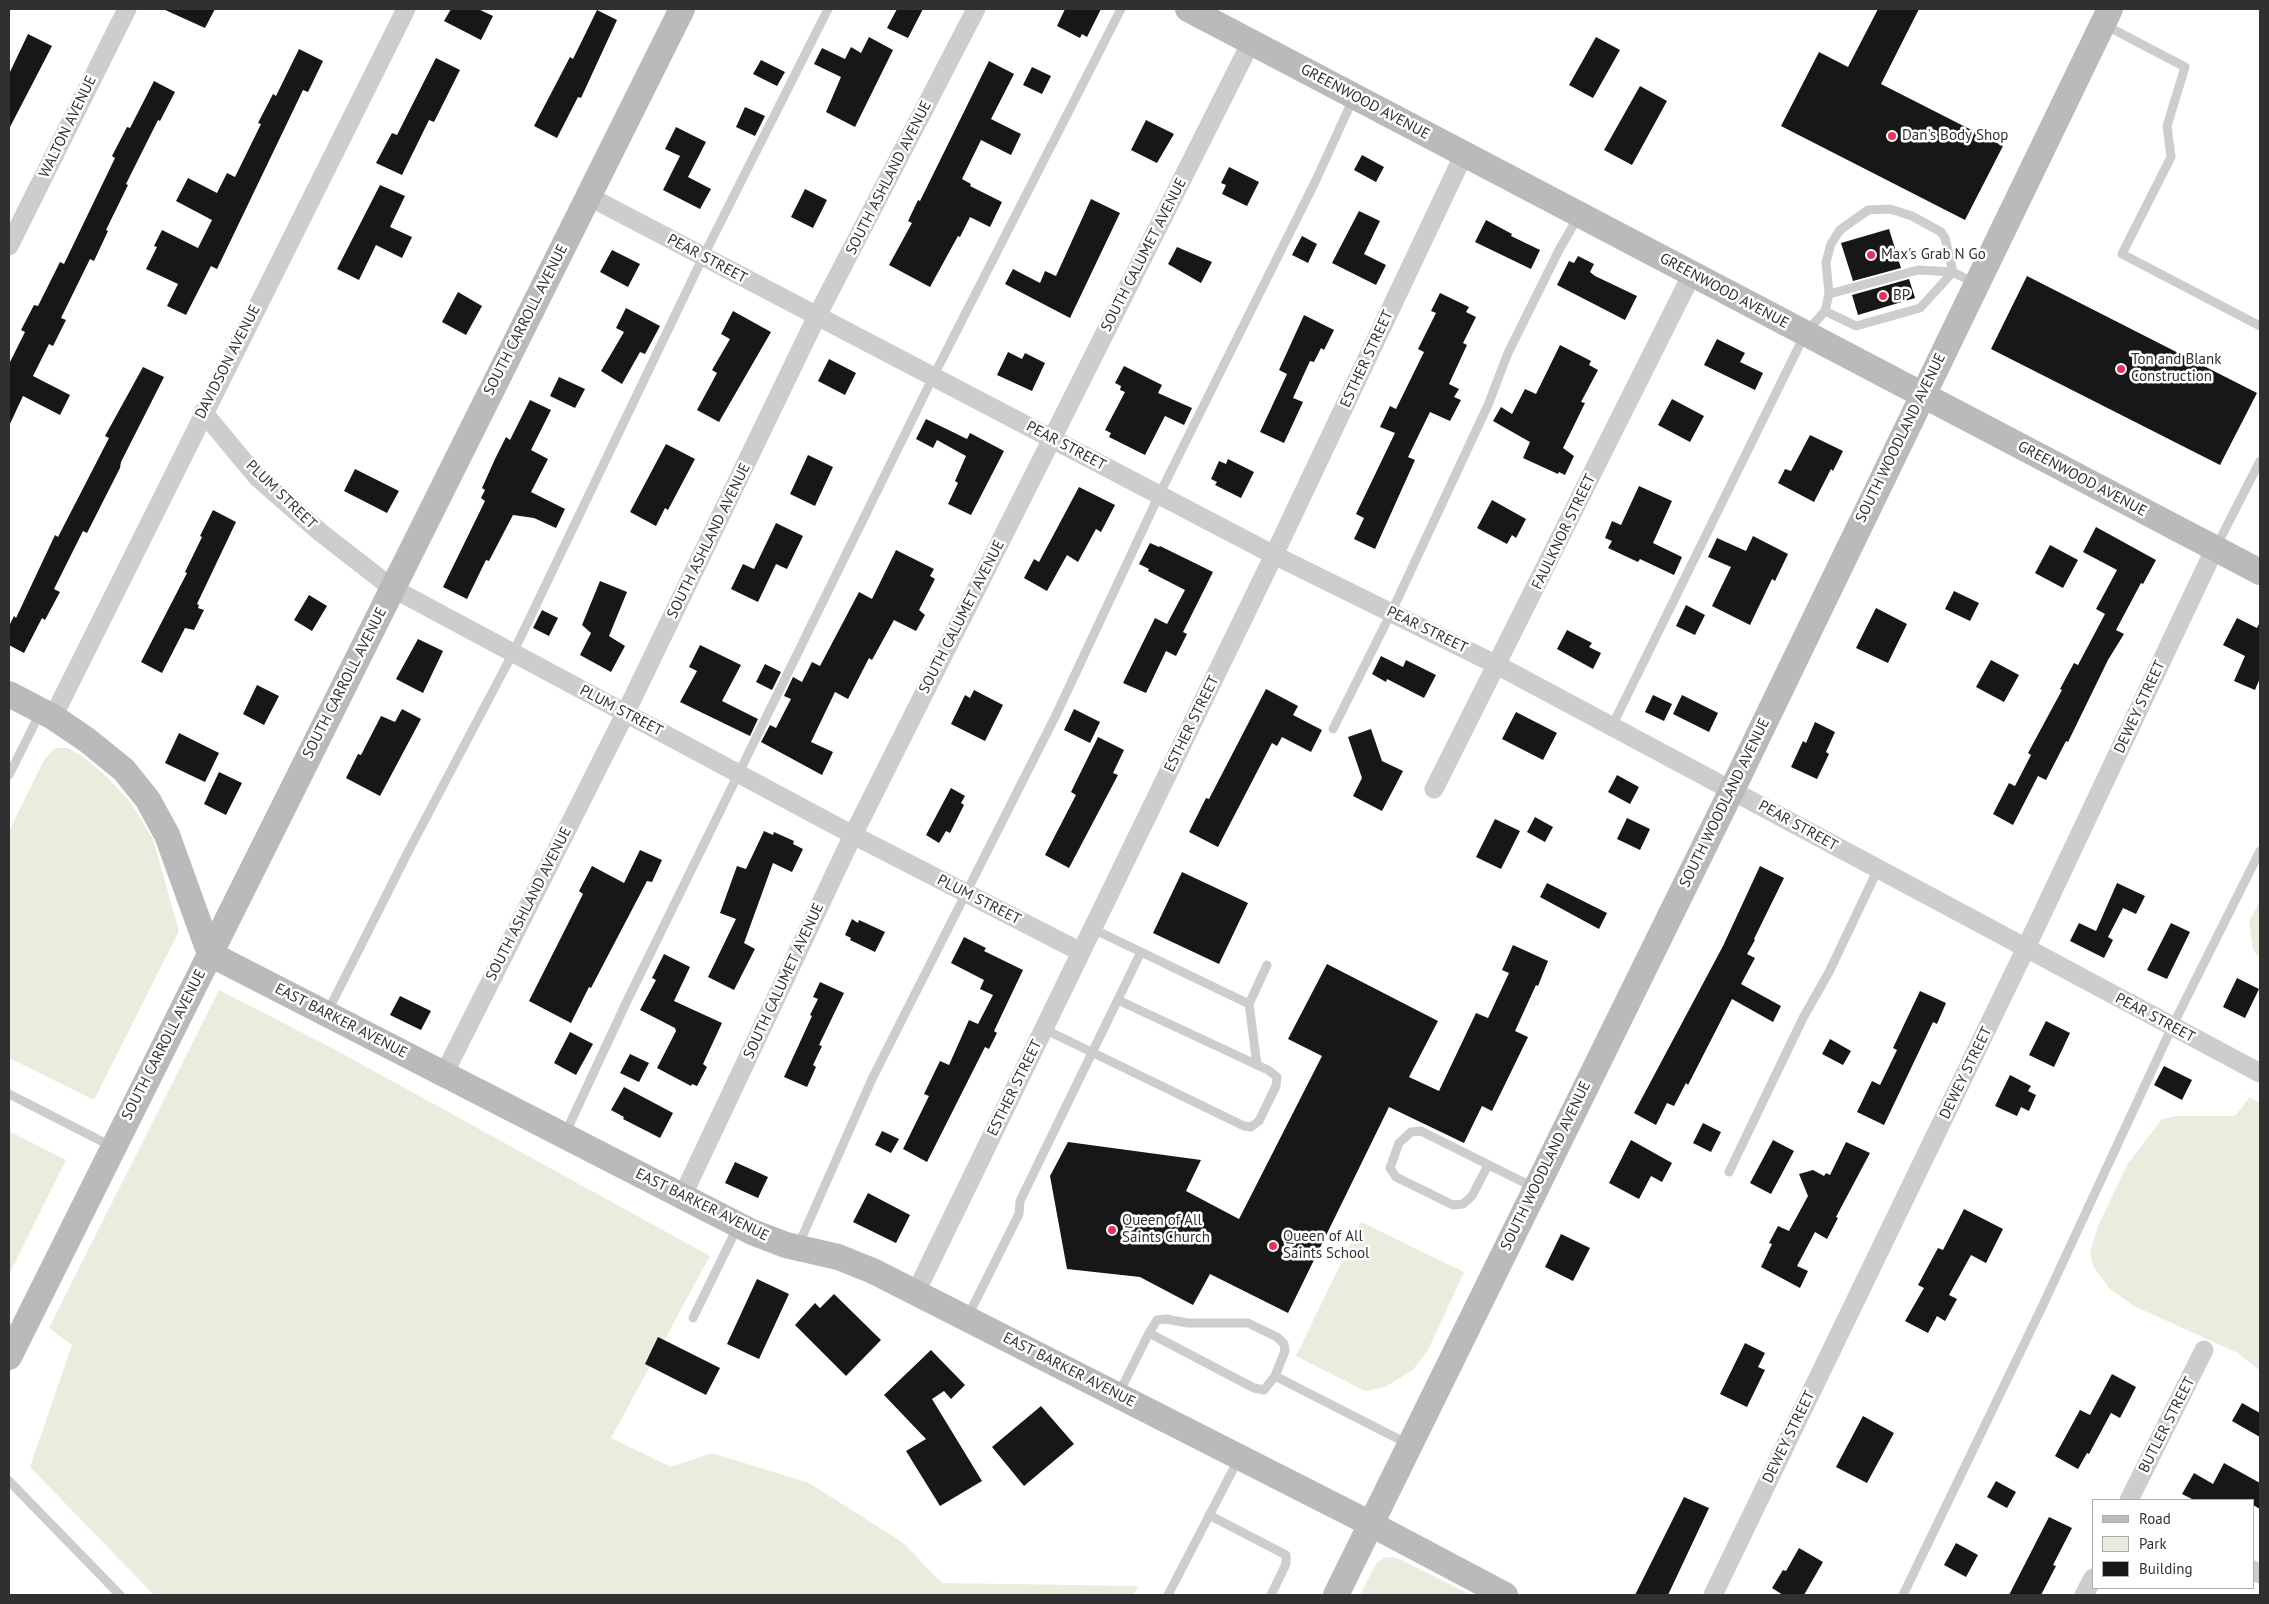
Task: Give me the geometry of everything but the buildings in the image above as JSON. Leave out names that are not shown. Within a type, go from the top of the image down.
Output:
[{"type":"street","name":"WALTON AVENUE","points":[[9,246],[127,9]]},
{"type":"street","name":"DAVIDSON AVENUE","points":[[47,714],[204,412],[406,9]]},
{"type":"street","name":"SOUTH CARROLL AVENUE","points":[[9,1357],[682,9]]},
{"type":"street","name":"SOUTH ASHLAND AVENUE","points":[[444,1074],[625,714],[817,316],[976,9]]},
{"type":"street","name":"GREENWOOD AVENUE","points":[[1188,9],[2260,572]]},
{"type":"street","name":"SOUTH WOODLAND AVENUE","points":[[1336,1595],[1732,790],[1922,395],[1965,278],[2106,16]]},
{"type":"street","name":"SOUTH CALUMET AVENUE","points":[[682,1196],[853,835],[1251,42]]},
{"type":"street","name":"ESTHER STREET","points":[[916,1292],[1274,555],[1464,154]]},
{"type":"street","name":"PEAR STREET","points":[[588,196],[1274,555],[1498,665],[2025,950],[2260,1074]]},
{"type":"street","name":"FAULKNOR STREET","points":[[1434,788],[1498,665],[1692,274]]},
{"type":"street","name":"PLUM STREET","points":[[204,412],[257,477],[320,532],[392,588],[853,835],[1081,952]]},
{"type":"street","name":"DEWEY STREET","points":[[1713,1595],[2025,950],[2215,548]]},
{"type":"street","points":[[9,694],[47,714],[87,740],[124,770],[148,800],[167,836],[210,954]]},
{"type":"street","name":"EAST BARKER AVENUE","points":[[210,954],[752,1232],[798,1248],[838,1256],[916,1292],[1371,1524],[1505,1595]]},
{"type":"street","name":"BUTLER STREET","points":[[2130,1499],[2204,1350]]},
{"type":"street","points":[[2084,1595],[2092,1580]]},
{"type":"lane","points":[[327,1014],[409,850],[513,653],[703,257],[828,9]]},
{"type":"lane","points":[[564,1136],[626,1003],[740,775],[933,377],[1121,9]]},
{"type":"lane","points":[[2106,16],[2185,67],[2167,126],[2171,157],[2122,254],[2260,326]]},
{"type":"lane","points":[[798,1248],[872,1080],[965,892],[1057,713],[1159,495],[1316,180],[1354,96]]},
{"type":"lane","points":[[1612,726],[1805,334],[1825,311],[1829,294],[1826,262],[1831,244],[1840,230],[1868,210],[1890,208],[1912,216],[1941,232],[1965,278]]},
{"type":"lane","points":[[1333,729],[1391,613],[1488,405],[1508,353],[1559,250],[1579,215]]},
{"type":"lane","points":[[1829,294],[1918,270],[1965,278]]},
{"type":"lane","points":[[1825,311],[1856,326],[1920,308],[1965,278]]},
{"type":"lane","points":[[2215,548],[2260,461]]},
{"type":"lane","points":[[9,775],[47,714]]},
{"type":"lane","points":[[1904,1595],[2042,1307],[2172,1027],[2260,851]]},
{"type":"lane","points":[[1729,1172],[1803,1018],[1829,972],[1878,870]]},
{"type":"lane","points":[[1092,929],[1249,1004]]},
{"type":"lane","points":[[967,1318],[1019,1214],[1020,1201],[1093,1053],[1140,952]]},
{"type":"lane","points":[[1257,1065],[1249,1004],[1267,965]]},
{"type":"lane","points":[[1044,1029],[1244,1126],[1251,1127],[1259,1121],[1276,1086],[1277,1077],[1257,1065],[1118,1000]]},
{"type":"lane","points":[[9,1094],[113,1147]]},
{"type":"lane","points":[[1488,1165],[1472,1196],[1463,1204],[1453,1205],[1396,1177],[1390,1168],[1399,1142],[1411,1132],[1421,1131],[1536,1188]]},
{"type":"lane","points":[[694,1318],[738,1225]]},
{"type":"lane","points":[[1118,1395],[1149,1334],[1157,1320],[1166,1318],[1188,1322],[1248,1323],[1277,1337],[1284,1344],[1285,1351],[1274,1376],[1264,1390],[1254,1388],[1149,1334]]},
{"type":"lane","points":[[1274,1376],[1409,1445]]},
{"type":"lane","points":[[1168,1595],[1239,1457]]},
{"type":"lane","points":[[9,1481],[120,1595]]},
{"type":"lane","points":[[1209,1515],[1286,1555],[1286,1564],[1271,1595]]},
{"type":"green space","points":[[55,748],[68,748],[82,756],[106,776],[131,803],[153,839],[179,931],[94,1100],[9,1058],[9,831],[44,760]]},
{"type":"green space","points":[[2260,901],[2260,958],[2253,950],[2249,922]]},
{"type":"green space","points":[[219,990],[332,1048],[710,1256],[611,1438],[671,1467],[712,1453],[809,1483],[902,1542],[942,1583],[1138,1586],[1133,1595],[154,1595],[30,1467],[72,1345],[49,1328]]},
{"type":"green space","points":[[2250,1097],[2260,1103],[2260,1371],[2238,1353],[2134,1306],[2110,1289],[2093,1266],[2090,1253],[2098,1226],[2127,1165],[2162,1119],[2177,1116],[2235,1116]]},
{"type":"green space","points":[[9,1131],[66,1160],[9,1275]]},
{"type":"green space","points":[[1361,1222],[1464,1272],[1428,1350],[1413,1370],[1385,1387],[1365,1391],[1296,1356]]},
{"type":"green space","points":[[1392,1557],[1471,1595],[1360,1595],[1375,1565],[1384,1558]]},
{"type":"place","name":"Dan's Body Shop","points":[[1892,136]]},
{"type":"place","name":"Max's Grab N Go","points":[[1871,255]]},
{"type":"place","name":"BP","points":[[1883,296]]},
{"type":"place","name":"Ton and Blank Construction","points":[[2121,369]]},
{"type":"place","name":"Queen of All Saints Church","points":[[1112,1230]]},
{"type":"place","name":"Queen of All Saints School","points":[[1273,1246]]}]
